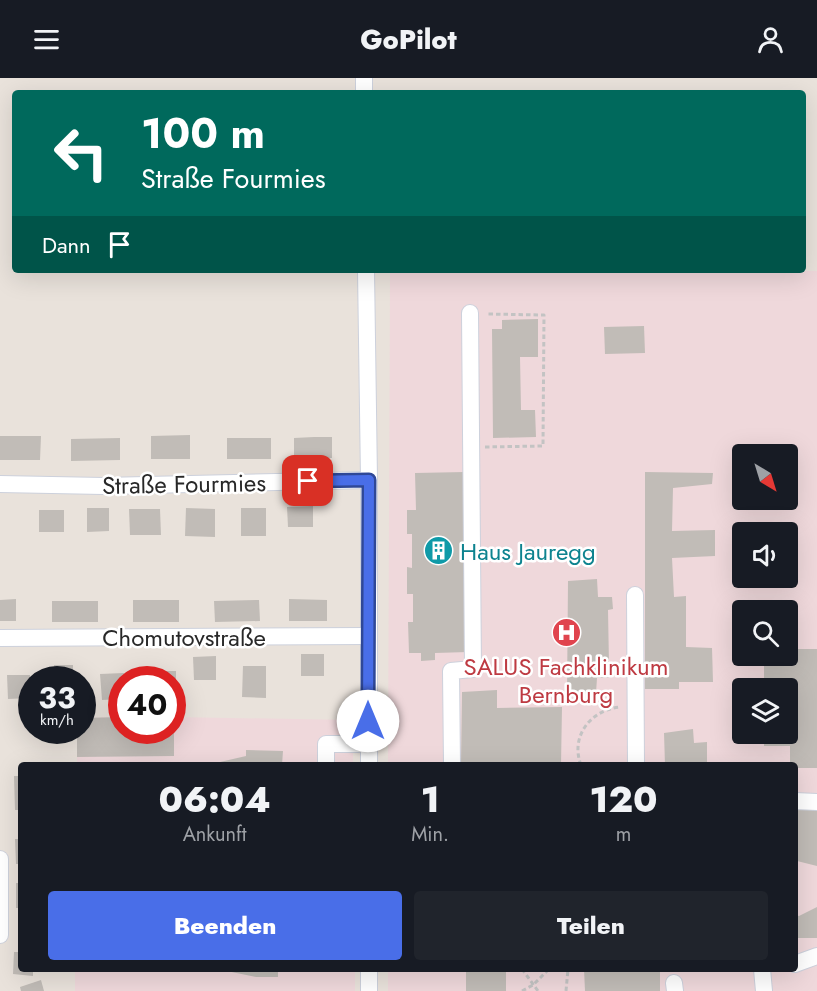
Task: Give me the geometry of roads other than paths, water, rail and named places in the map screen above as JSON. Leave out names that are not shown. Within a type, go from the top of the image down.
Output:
[{"type":"street","points":[[366,273],[369,762]]},
{"type":"street","points":[[452,762],[451,671],[473,669],[470,313]]},
{"type":"street","name":"Straße Fourmies","points":[[0,484],[103,486],[369,480]]},
{"type":"street","points":[[635,595],[636,762]]},
{"type":"street","name":"Chomutovstraße","points":[[0,638],[368,636]]},
{"type":"street","points":[[326,762],[326,744],[368,744]]},
{"type":"street","points":[[798,801],[817,802]]},
{"type":"street","points":[[0,859],[0,935]]},
{"type":"street","points":[[798,963],[817,956]]},
{"type":"street","points":[[369,972],[369,991]]},
{"type":"street","points":[[762,972],[764,991]]},
{"type":"place","name":"Haus Jauregg","points":[[439,551]]},
{"type":"place","name":"SALUS Fachklinikum Bernburg","points":[[566,633]]}]
